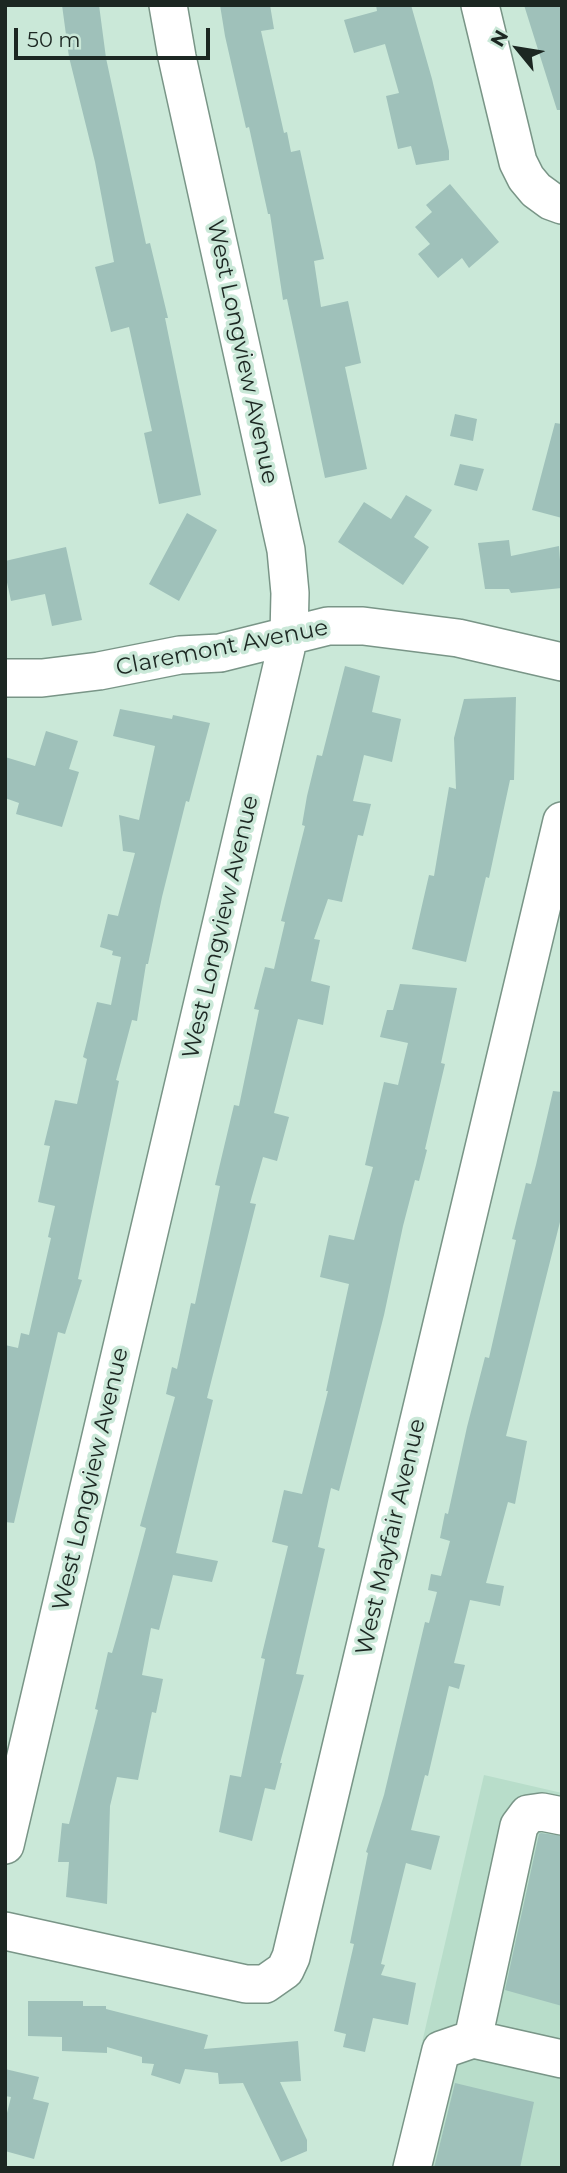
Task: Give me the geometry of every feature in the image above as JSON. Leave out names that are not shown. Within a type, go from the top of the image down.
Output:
[{"type":"street","name":"West Longview Avenue","points":[[5,1845],[289,636],[290,593],[286,550],[177,57],[168,5]]},
{"type":"street","points":[[480,5],[517,162],[536,190],[562,205]]},
{"type":"street","name":"Claremont Avenue","points":[[5,677],[42,678],[99,671],[180,655],[220,653],[328,626],[363,626],[458,638],[562,662]]},
{"type":"street","name":"West Mayfair Avenue","points":[[5,1931],[246,1984],[265,1984],[285,1970],[291,1957],[562,821]]},
{"type":"street","points":[[473,2039],[519,1826],[528,1814],[542,1812],[562,1816]]},
{"type":"street","points":[[412,2168],[441,2050],[473,2039],[562,2060]]},
{"type":"shaded area","points":[[484,1775],[562,1793],[562,2168],[393,2168]]},
{"type":"building","points":[[62,5],[99,5],[106,58],[146,244],[150,243],[168,318],[165,318],[201,495],[159,504],[144,433],[152,431],[129,327],[111,332],[95,267],[114,262],[95,162],[69,57]]},
{"type":"building","points":[[220,5],[270,5],[274,29],[261,31],[284,133],[287,132],[291,152],[300,150],[324,259],[314,261],[321,307],[348,301],[361,363],[345,367],[367,469],[325,478],[287,299],[283,300],[270,214],[249,127],[246,128]]},
{"type":"building","points":[[376,5],[411,5],[432,79],[449,160],[416,165],[411,146],[398,149],[386,96],[399,93],[385,44],[354,53],[344,20],[377,11]]},
{"type":"building","points":[[524,5],[562,5],[562,110],[557,110]]},
{"type":"building","points":[[450,184],[499,242],[469,268],[462,258],[438,278],[418,254],[430,244],[415,227],[432,212],[426,205]]},
{"type":"building","points":[[455,414],[477,419],[473,441],[450,436]]},
{"type":"building","points":[[555,423],[562,424],[562,518],[532,510]]},
{"type":"building","points":[[460,464],[484,469],[477,491],[454,485]]},
{"type":"building","points":[[406,495],[432,510],[414,537],[429,547],[403,585],[338,542],[364,502],[391,519]]},
{"type":"building","points":[[187,513],[217,530],[179,601],[149,584]]},
{"type":"building","points":[[509,540],[511,556],[559,546],[562,588],[511,593],[509,589],[485,589],[478,543]]},
{"type":"building","points":[[66,547],[82,620],[52,626],[45,594],[11,601],[5,561]]},
{"type":"building","points":[[345,666],[380,676],[372,712],[401,719],[392,762],[364,755],[353,801],[371,804],[363,836],[358,835],[342,902],[328,899],[314,939],[320,940],[311,981],[330,986],[323,1025],[298,1019],[274,1113],[289,1117],[277,1161],[263,1157],[250,1203],[256,1204],[207,1398],[213,1400],[176,1553],[218,1561],[212,1582],[173,1575],[159,1630],[151,1628],[142,1675],[163,1679],[156,1713],[152,1712],[138,1780],[117,1777],[110,1806],[107,1904],[66,1897],[69,1862],[58,1862],[62,1823],[69,1824],[98,1710],[95,1709],[108,1652],[112,1653],[146,1528],[140,1526],[175,1397],[166,1394],[172,1367],[177,1369],[191,1303],[195,1304],[220,1186],[215,1185],[234,1105],[239,1106],[259,1010],[254,1009],[265,967],[274,969],[285,922],[281,921],[305,826],[302,825],[307,796],[317,755],[322,756]]},
{"type":"building","points":[[516,697],[514,780],[510,780],[489,878],[486,877],[466,962],[412,949],[429,875],[434,876],[449,787],[456,789],[454,738],[464,699]]},
{"type":"building","points":[[120,709],[172,719],[173,715],[210,723],[189,802],[186,801],[162,897],[146,964],[137,1021],[132,1020],[116,1080],[119,1081],[78,1279],[82,1280],[65,1334],[58,1332],[14,1523],[5,1522],[5,1345],[18,1348],[21,1333],[29,1335],[51,1238],[48,1237],[55,1206],[38,1202],[50,1146],[44,1145],[55,1100],[77,1104],[87,1059],[83,1057],[97,1002],[111,1005],[121,957],[100,947],[108,914],[118,916],[135,853],[123,851],[119,815],[139,820],[155,746],[113,736]]},
{"type":"building","points":[[46,731],[78,741],[69,769],[79,772],[62,827],[16,814],[19,803],[5,798],[5,757],[35,766]]},
{"type":"building","points":[[400,984],[457,988],[441,1063],[445,1064],[425,1149],[427,1150],[419,1181],[415,1180],[403,1226],[384,1315],[339,1491],[331,1488],[318,1547],[325,1549],[296,1674],[304,1675],[275,1790],[265,1788],[252,1841],[219,1832],[230,1775],[241,1777],[265,1659],[261,1658],[288,1546],[272,1542],[284,1490],[302,1494],[328,1391],[349,1284],[320,1277],[329,1235],[354,1240],[373,1167],[365,1165],[384,1082],[398,1085],[408,1043],[380,1037],[387,1010],[393,1010]]},
{"type":"building","points":[[553,1091],[562,1092],[562,1214],[506,1436],[527,1441],[515,1504],[508,1502],[486,1583],[504,1586],[500,1606],[470,1600],[454,1663],[465,1665],[459,1689],[449,1686],[428,1776],[425,1775],[411,1830],[440,1836],[431,1870],[406,1863],[381,1964],[385,1965],[381,1975],[416,1983],[408,2025],[373,2018],[365,2052],[343,2047],[346,2034],[334,2031],[354,1944],[350,1943],[368,1853],[366,1852],[384,1795],[425,1622],[429,1623],[437,1592],[428,1590],[431,1574],[441,1576],[450,1541],[440,1538],[445,1513],[448,1514],[485,1357],[489,1358],[516,1240],[512,1239],[526,1183],[531,1184]]},
{"type":"building","points":[[541,1833],[562,1836],[562,2006],[505,1990]]},
{"type":"building","points":[[28,2001],[83,2001],[83,2006],[106,2006],[106,2009],[208,2035],[204,2049],[298,2041],[301,2081],[280,2082],[307,2140],[307,2151],[281,2162],[243,2083],[219,2084],[218,2073],[185,2069],[180,2084],[151,2075],[154,2064],[142,2063],[142,2057],[107,2047],[107,2053],[62,2051],[62,2037],[28,2036]]},
{"type":"building","points":[[5,2069],[39,2077],[33,2099],[49,2103],[34,2159],[5,2151],[5,2121],[11,2097],[5,2096]]},
{"type":"building","points":[[455,2083],[534,2102],[520,2168],[434,2168]]}]
